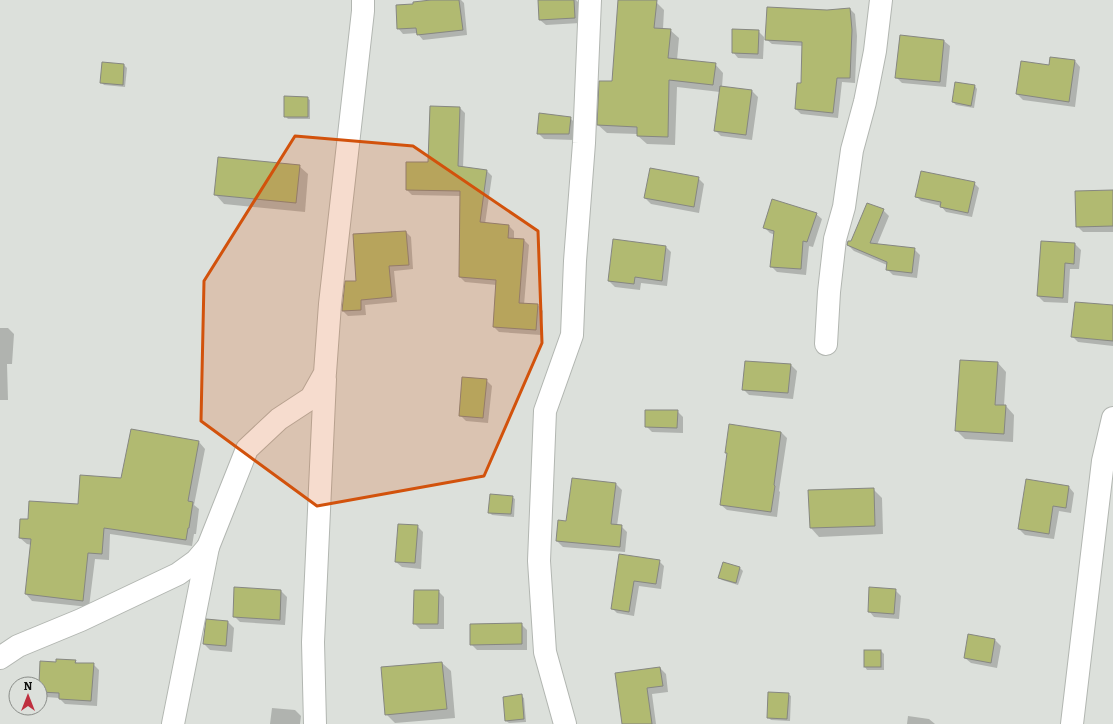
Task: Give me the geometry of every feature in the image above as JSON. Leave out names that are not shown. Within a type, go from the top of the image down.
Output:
[{"type":"street","points":[[315,724],[313,642],[325,374],[331,296],[363,0]]},
{"type":"street","points":[[565,724],[546,652],[539,561],[546,411],[572,336],[575,261],[584,143],[590,0]]},
{"type":"street","points":[[826,344],[829,292],[835,239],[844,207],[852,150],[865,102],[875,51],[881,0]]},
{"type":"street","points":[[173,724],[208,547],[246,449],[279,419],[311,398],[325,374]]},
{"type":"street","points":[[1072,724],[1103,461],[1113,418]]},
{"type":"street","points":[[0,658],[18,646],[81,620],[178,574],[196,561],[208,547]]},
{"type":"highlighted area","points":[[295,136],[413,146],[538,231],[542,343],[484,476],[317,506],[201,421],[204,281]]},
{"type":"building","points":[[431,0],[459,0],[463,30],[417,35],[416,28],[397,29],[396,5],[413,4],[413,2]]},
{"type":"building","points":[[538,0],[574,0],[575,18],[539,20]]},
{"type":"building","points":[[618,0],[657,0],[654,28],[671,29],[668,58],[716,63],[713,85],[669,80],[668,137],[637,136],[637,127],[597,125],[599,81],[612,81]]},
{"type":"building","points":[[767,7],[827,10],[850,8],[852,30],[850,78],[837,78],[833,113],[795,109],[797,83],[801,83],[802,42],[765,40]]},
{"type":"building","points":[[732,29],[759,30],[758,54],[732,53]]},
{"type":"building","points":[[900,35],[944,40],[940,82],[895,78]]},
{"type":"building","points":[[1050,57],[1075,60],[1069,102],[1016,94],[1021,61],[1049,65]]},
{"type":"building","points":[[102,62],[124,64],[123,85],[100,83]]},
{"type":"building","points":[[955,82],[975,85],[971,106],[952,102]]},
{"type":"building","points":[[720,86],[752,90],[746,135],[714,131]]},
{"type":"building","points":[[284,96],[308,97],[308,117],[284,117]]},
{"type":"building","points":[[430,106],[460,107],[458,166],[487,170],[480,222],[509,225],[508,238],[524,239],[519,303],[538,304],[536,330],[493,327],[496,280],[459,277],[460,191],[406,190],[406,162],[428,162]]},
{"type":"building","points":[[539,113],[571,117],[569,134],[537,134]]},
{"type":"building","points":[[218,157],[300,165],[296,203],[214,195]]},
{"type":"building","points":[[650,168],[699,177],[694,207],[644,198]]},
{"type":"building","points":[[921,171],[975,182],[968,213],[940,207],[941,202],[915,197]]},
{"type":"building","points":[[1113,190],[1113,226],[1076,227],[1075,191]]},
{"type":"building","points":[[772,199],[817,213],[807,242],[803,241],[801,269],[770,267],[774,231],[763,228]]},
{"type":"building","points":[[867,203],[884,209],[870,243],[915,248],[912,273],[886,270],[887,262],[847,245],[848,241],[851,241]]},
{"type":"building","points":[[406,231],[409,265],[389,266],[392,297],[361,300],[361,310],[342,311],[345,281],[356,281],[353,234]]},
{"type":"building","points":[[613,239],[666,246],[662,281],[635,277],[634,284],[608,281]]},
{"type":"building","points":[[1041,241],[1075,243],[1074,264],[1065,263],[1063,298],[1037,296]]},
{"type":"building","points":[[1075,302],[1113,305],[1113,341],[1071,337]]},
{"type":"building","points":[[960,360],[998,362],[995,405],[1006,405],[1004,434],[955,431]]},
{"type":"building","points":[[745,361],[791,364],[788,393],[742,390]]},
{"type":"building","points":[[462,377],[487,379],[483,418],[459,416]]},
{"type":"building","points":[[645,410],[678,410],[677,428],[645,427]]},
{"type":"building","points":[[729,424],[781,432],[771,512],[720,505],[727,453],[725,453]]},
{"type":"building","points":[[131,429],[199,441],[188,501],[193,502],[186,540],[104,528],[102,554],[88,553],[83,601],[25,594],[31,539],[19,538],[20,519],[28,519],[29,501],[78,504],[80,475],[121,478]]},
{"type":"building","points":[[572,478],[616,483],[611,524],[622,525],[620,547],[556,541],[558,520],[566,521]]},
{"type":"building","points":[[1026,479],[1069,486],[1066,508],[1053,506],[1049,534],[1018,529]]},
{"type":"building","points":[[874,488],[875,526],[810,528],[808,490]]},
{"type":"building","points":[[490,494],[513,496],[511,514],[488,513]]},
{"type":"building","points":[[398,524],[418,525],[415,563],[395,562]]},
{"type":"building","points":[[619,554],[660,560],[656,584],[634,581],[629,612],[611,609]]},
{"type":"building","points":[[723,562],[740,567],[736,583],[718,578]]},
{"type":"building","points":[[234,587],[281,590],[280,620],[233,617]]},
{"type":"building","points":[[869,587],[896,589],[894,614],[868,612]]},
{"type":"building","points":[[414,590],[439,590],[438,624],[413,624]]},
{"type":"building","points":[[206,619],[228,621],[226,646],[203,644]]},
{"type":"building","points":[[522,623],[522,644],[470,645],[470,624]]},
{"type":"building","points":[[968,634],[995,639],[991,663],[964,658]]},
{"type":"building","points":[[864,650],[881,650],[881,667],[864,667]]},
{"type":"building","points":[[56,659],[76,660],[75,663],[94,663],[91,701],[59,699],[59,693],[48,692],[48,676],[39,676],[40,661],[56,662]]},
{"type":"building","points":[[442,662],[447,709],[385,715],[381,667]]},
{"type":"building","points":[[660,667],[663,686],[647,688],[652,724],[622,724],[615,673]]},
{"type":"building","points":[[768,692],[789,693],[787,719],[767,718]]},
{"type":"building","points":[[522,694],[524,719],[505,721],[503,697]]}]
